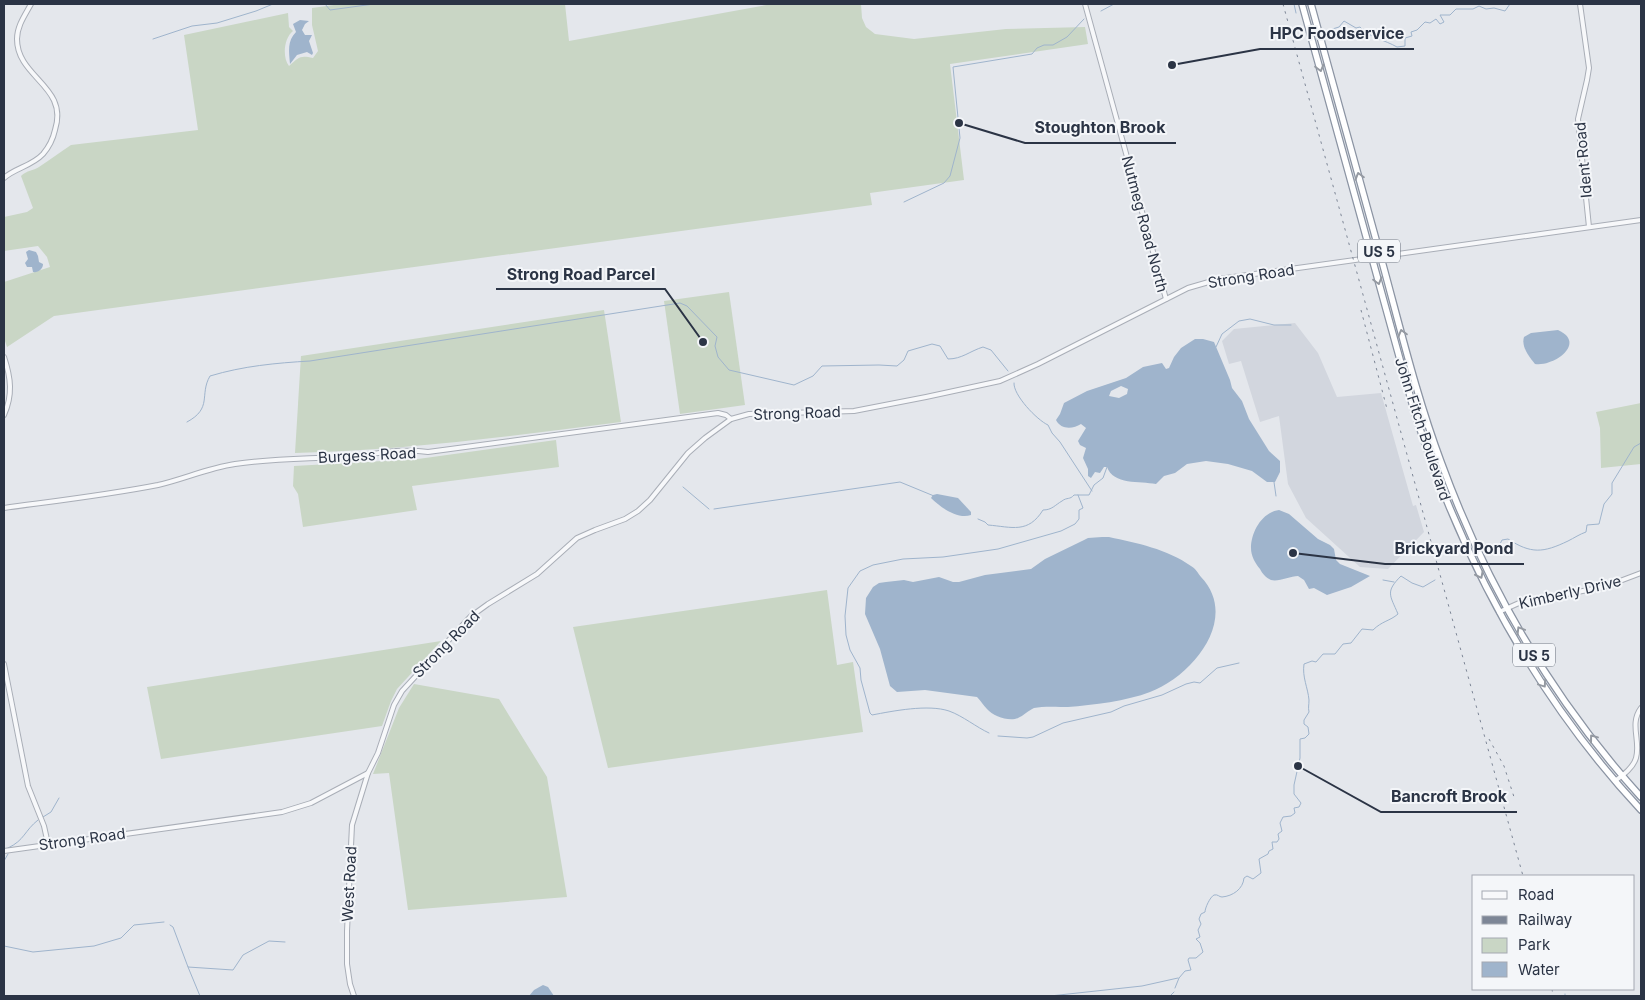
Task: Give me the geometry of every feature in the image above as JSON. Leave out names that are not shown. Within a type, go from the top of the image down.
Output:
[{"type":"highway","name":"John Fitch Boulevard","points":[[1302,4],[1415,414],[1445,499],[1474,565],[1526,659],[1558,706],[1615,781],[1641,810]]},
{"type":"highway","name":"John Fitch Boulevard","points":[[1311,4],[1424,414],[1454,496],[1481,559],[1506,608],[1534,654],[1564,701],[1641,797]]},
{"type":"highway","points":[[1445,499],[1454,496]]},
{"type":"highway","points":[[1526,659],[1534,654]]},
{"type":"highway","points":[[1558,706],[1564,701]]},
{"type":"street","points":[[4,178],[42,154],[51,141],[58,120],[58,110],[54,98],[25,64],[18,50],[17,33],[21,20],[30,4]]},
{"type":"street","name":"Nutmeg Road North","points":[[1085,4],[1166,299]]},
{"type":"street","name":"Ident Road","points":[[1580,4],[1588,80],[1578,119],[1589,227]]},
{"type":"street","name":"Strong Road","points":[[4,851],[282,812],[311,803],[368,773],[378,753],[394,705],[402,691],[462,625],[488,604],[537,574],[577,538],[625,519],[638,511],[650,500],[688,453],[704,438],[731,419],[750,414],[859,410],[926,398],[1000,381],[1027,370],[1166,299],[1197,285],[1218,279],[1641,220]]},
{"type":"street","points":[[4,357],[11,387],[9,402],[4,415]]},
{"type":"street","name":"Burgess Road","points":[[4,508],[159,484],[214,468],[245,463],[375,454],[388,450],[428,452],[718,413],[726,415],[731,419]]},
{"type":"street","name":"Kimberly Drive","points":[[1499,612],[1520,602],[1604,587],[1641,573]]},
{"type":"street","points":[[4,664],[28,786],[44,826],[48,844]]},
{"type":"street","points":[[1615,781],[1636,758],[1635,721],[1641,708]]},
{"type":"street","name":"West Road","points":[[354,996],[347,964],[352,825],[368,773]]},
{"type":"shaded area","points":[[1295,323],[1318,353],[1337,397],[1381,393],[1413,506],[1416,505],[1424,532],[1388,569],[1360,567],[1306,518],[1288,484],[1279,416],[1260,422],[1241,361],[1229,364],[1222,341],[1234,329]]},
{"type":"green space","points":[[341,4],[565,4],[569,41],[772,4],[861,4],[862,18],[866,27],[875,34],[914,39],[1006,29],[1085,27],[1088,44],[950,64],[964,180],[870,193],[872,205],[54,316],[7,347],[4,338],[4,282],[50,267],[47,257],[38,246],[4,251],[4,217],[27,212],[33,208],[21,176],[39,167],[71,145],[198,130],[184,35],[288,13],[289,27],[293,31],[288,38],[285,48],[285,58],[289,66],[300,58],[313,58],[318,51],[312,25],[312,8]]},
{"type":"green space","points":[[729,292],[745,405],[680,414],[664,301]]},
{"type":"green space","points":[[604,310],[621,422],[418,446],[295,453],[301,356]]},
{"type":"green space","points":[[1641,403],[1641,464],[1601,468],[1600,428],[1596,412]]},
{"type":"green space","points":[[556,440],[559,467],[412,486],[417,510],[303,527],[298,494],[293,486],[294,466],[418,459]]},
{"type":"green space","points":[[827,590],[837,665],[853,662],[863,732],[608,768],[573,627]]},
{"type":"green space","points":[[441,641],[397,689],[382,726],[161,759],[147,687]]},
{"type":"green space","points":[[414,684],[499,699],[547,777],[567,897],[408,910],[389,773],[373,774],[399,708]]},
{"type":"water","points":[[300,20],[309,21],[302,30],[305,35],[312,35],[309,41],[313,53],[312,55],[307,52],[297,55],[290,64],[290,43],[296,32],[293,24]]},
{"type":"water","points":[[29,250],[36,252],[39,262],[43,264],[42,268],[38,271],[33,272],[32,267],[27,267],[25,263],[28,259],[26,252]]},
{"type":"water","points":[[1558,330],[1566,335],[1569,341],[1564,353],[1551,362],[1535,364],[1525,348],[1524,337],[1531,333]]},
{"type":"water","points":[[1195,339],[1214,342],[1232,388],[1242,401],[1249,419],[1269,451],[1280,461],[1280,472],[1275,482],[1267,482],[1252,471],[1228,464],[1206,461],[1187,464],[1175,473],[1164,476],[1156,484],[1128,481],[1115,477],[1107,467],[1104,467],[1100,473],[1095,472],[1091,478],[1088,476],[1088,469],[1083,458],[1086,448],[1080,445],[1078,441],[1086,428],[1081,424],[1067,428],[1058,423],[1056,420],[1064,403],[1087,391],[1126,378],[1143,367],[1162,363],[1166,369],[1169,368],[1181,348]],"holes":[[[1121,386],[1128,389],[1127,394],[1119,398],[1109,396],[1111,391]]]},
{"type":"water","points":[[937,494],[958,498],[971,512],[971,515],[961,516],[944,509],[931,498]]},
{"type":"water","points":[[1279,510],[1289,514],[1318,539],[1330,545],[1334,549],[1336,560],[1340,564],[1370,576],[1351,587],[1327,595],[1314,588],[1309,589],[1304,580],[1298,576],[1277,580],[1267,578],[1251,551],[1253,536],[1255,529],[1267,515]]},
{"type":"water","points":[[1109,537],[1141,544],[1182,560],[1194,568],[1212,593],[1216,610],[1213,627],[1206,644],[1182,673],[1166,684],[1141,695],[1110,702],[1068,707],[1034,708],[1014,719],[1001,718],[993,714],[977,697],[925,690],[897,692],[890,686],[880,649],[865,614],[866,598],[873,587],[879,583],[904,580],[913,582],[939,577],[959,582],[985,575],[1031,569],[1045,559],[1088,538]]},
{"type":"water","points":[[543,985],[548,987],[554,996],[529,996],[534,990]]},
{"type":"waterway","points":[[153,39],[192,26],[217,23],[273,4]]},
{"type":"waterway","points":[[325,4],[330,10],[374,4]]},
{"type":"waterway","points":[[1101,11],[1114,4]]},
{"type":"waterway","points":[[1294,4],[1296,13]]},
{"type":"waterway","points":[[1329,30],[1339,27],[1344,21],[1356,28],[1360,27],[1372,36],[1397,47],[1405,46],[1405,38],[1412,36],[1411,32],[1417,30],[1425,22],[1430,23],[1436,19],[1440,24],[1444,22],[1440,15],[1450,15],[1456,9],[1473,9],[1479,6],[1486,9],[1494,8],[1505,11],[1510,4]]},
{"type":"waterway","points":[[904,202],[944,183],[950,176],[960,138],[953,67],[1032,54],[1037,48],[1044,45],[1053,45],[1067,37],[1084,19]]},
{"type":"waterway","points":[[187,422],[200,412],[210,376],[222,373],[680,303],[687,306],[717,337],[715,346],[718,357],[729,370],[794,385],[813,376],[822,366],[897,366],[904,360],[908,351],[932,344],[940,346],[948,359],[962,356],[983,347],[991,350],[1008,371]]},
{"type":"waterway","points":[[1216,347],[1222,334],[1239,321],[1250,319],[1274,325],[1291,325]]},
{"type":"waterway","points":[[1014,383],[1021,400],[1032,413],[1048,425],[1092,491]]},
{"type":"waterway","points":[[1489,553],[1498,548],[1502,540],[1508,539],[1530,549],[1544,550],[1586,532],[1587,525],[1599,524],[1604,504],[1612,494],[1612,483],[1634,447],[1641,443]]},
{"type":"waterway","points":[[978,519],[988,525],[1025,526],[1037,518],[1043,510],[1051,508],[1074,495],[1089,495],[1094,485],[1103,478],[1107,467]]},
{"type":"waterway","points":[[714,509],[900,482],[934,496]]},
{"type":"waterway","points":[[1274,482],[1276,496]]},
{"type":"waterway","points":[[683,487],[709,509]]},
{"type":"waterway","points":[[989,733],[954,713],[941,709],[910,709],[872,715],[870,713],[861,680],[860,668],[850,650],[846,635],[845,616],[848,588],[860,571],[873,565],[903,559],[943,557],[998,549],[1061,531],[1075,524],[1079,519],[1079,510],[1083,508],[1078,495]]},
{"type":"waterway","points":[[1175,988],[1179,978],[1185,971],[1191,970],[1189,958],[1196,958],[1203,952],[1200,943],[1196,939],[1200,937],[1198,930],[1201,924],[1199,919],[1201,914],[1205,912],[1211,898],[1214,895],[1222,897],[1230,895],[1240,889],[1244,878],[1247,876],[1253,879],[1261,873],[1259,859],[1268,854],[1273,849],[1272,842],[1277,842],[1279,839],[1278,834],[1282,831],[1280,823],[1283,817],[1291,816],[1295,813],[1294,808],[1299,807],[1301,803],[1294,794],[1294,785],[1300,758],[1300,739],[1305,738],[1309,734],[1308,727],[1304,724],[1304,720],[1309,712],[1304,664],[1312,661],[1316,662],[1323,654],[1335,654],[1343,644],[1351,643],[1362,629],[1373,630],[1398,614],[1390,594],[1396,581],[1401,576],[1423,587],[1435,580]]},
{"type":"waterway","points":[[1383,580],[1394,582]]},
{"type":"waterway","points":[[998,736],[1033,737],[1063,723],[1111,712],[1124,706],[1162,695],[1186,684],[1200,683],[1217,668],[1239,663]]},
{"type":"waterway","points":[[43,817],[51,812],[59,798]]},
{"type":"waterway","points":[[8,848],[18,842],[38,820]]},
{"type":"waterway","points":[[4,861],[8,854]]},
{"type":"waterway","points":[[4,946],[33,952],[94,946],[121,938],[134,925],[164,922]]},
{"type":"waterway","points":[[170,925],[173,927],[188,967],[233,970],[243,955],[269,941],[285,942]]},
{"type":"waterway","points":[[188,967],[200,996]]},
{"type":"waterway","points":[[1050,996],[1142,986],[1178,978]]},
{"type":"waterway","points":[[1170,996],[1174,992]]},
{"type":"railway","points":[[1283,4],[1523,875]]},
{"type":"railway","points":[[1361,310],[1387,409]]},
{"type":"railway","points":[[1489,739],[1504,766],[1514,797]]},
{"type":"railway","points":[[1552,990],[1553,996]]},
{"type":"place","name":"HPC Foodservice","points":[[1172,65]]},
{"type":"place","name":"Stoughton Brook","points":[[959,123]]},
{"type":"place","name":"Strong Road Parcel","points":[[703,342]]},
{"type":"place","name":"Brickyard Pond","points":[[1293,553]]},
{"type":"place","name":"Bancroft Brook","points":[[1298,766]]}]
